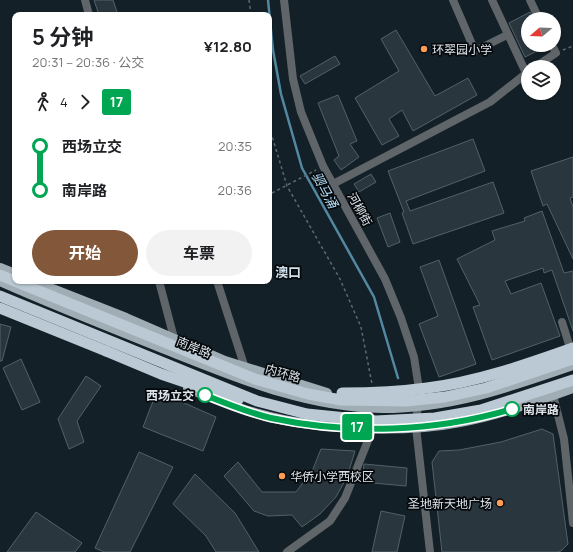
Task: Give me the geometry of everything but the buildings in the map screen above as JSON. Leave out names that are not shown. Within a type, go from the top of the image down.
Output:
[{"type":"highway","name":"内环路","points":[[2,280],[12,284]]},
{"type":"highway","name":"内环路","points":[[12,284],[255,379],[308,394],[357,401],[428,400],[486,388],[573,357]]},
{"type":"highway","points":[[0,296],[238,393],[307,414],[354,420],[416,420],[481,410],[573,380]]},
{"type":"highway","points":[[0,308],[144,367],[205,390],[246,402],[280,406]]},
{"type":"highway","points":[[308,394],[392,392],[446,385],[488,376],[571,344]]},
{"type":"main road","points":[[0,268],[12,273]]},
{"type":"main road","points":[[2,280],[12,281]]},
{"type":"main road","name":"南岸路","points":[[2,280],[241,380],[286,395],[337,405],[448,406],[493,401],[573,374]]},
{"type":"main road","points":[[39,284],[246,368],[316,390],[354,397],[380,405],[418,406],[573,357]]},
{"type":"main road","name":"南岸路","points":[[0,292],[136,349],[280,406],[331,413],[380,405]]},
{"type":"main road","points":[[0,314],[258,414],[304,422],[373,428],[416,428],[451,424],[494,414],[573,388]]},
{"type":"main road","name":"南岸路","points":[[448,406],[573,365]]},
{"type":"main road","points":[[178,384],[209,378]]},
{"type":"main road","points":[[280,406],[304,422]]},
{"type":"street","points":[[85,0],[88,12]]},
{"type":"street","name":"河柳街","points":[[284,0],[296,96],[307,130],[323,166],[394,298],[414,357],[419,379],[416,428],[430,552]]},
{"type":"street","points":[[453,0],[475,51],[507,35]]},
{"type":"street","points":[[492,0],[507,35],[521,61]]},
{"type":"street","points":[[530,0],[536,12]]},
{"type":"street","points":[[546,60],[556,53]]},
{"type":"street","points":[[333,184],[490,102],[521,77]]},
{"type":"street","points":[[160,284],[174,338]]},
{"type":"street","points":[[218,284],[246,368],[241,380]]},
{"type":"street","points":[[0,302],[115,348],[136,349]]},
{"type":"street","points":[[562,322],[571,344],[573,357]]},
{"type":"street","points":[[115,348],[132,366]]},
{"type":"street","points":[[553,395],[564,439],[573,523]]},
{"type":"street","points":[[448,406],[451,424]]},
{"type":"street","points":[[287,552],[330,521],[345,498],[360,466],[373,428]]},
{"type":"path","points":[[249,0],[251,12]]},
{"type":"path","points":[[556,53],[573,46]]},
{"type":"path","points":[[272,136],[287,186],[340,279],[361,327],[380,405]]},
{"type":"path","points":[[272,193],[296,182],[323,166]]},
{"type":"waterway","name":"驷马涌","points":[[268,0],[269,12]]},
{"type":"waterway","name":"驷马涌","points":[[272,40],[281,94],[302,168],[374,297],[398,378]]},
{"type":"bus line","name":"17","points":[[205,395],[272,418],[349,427],[416,428],[436,426],[470,420],[512,409]]},
{"type":"place","name":"环翠园小学","points":[[424,49]]},
{"type":"place","name":"西场立交","points":[[205,395]]},
{"type":"place","name":"南岸路","points":[[512,409]]},
{"type":"place","name":"华侨小学西校区","points":[[282,476]]},
{"type":"place","name":"圣地新天地广场","points":[[500,503]]},
{"type":"district","name":"澳口","points":[[288,272]]}]
